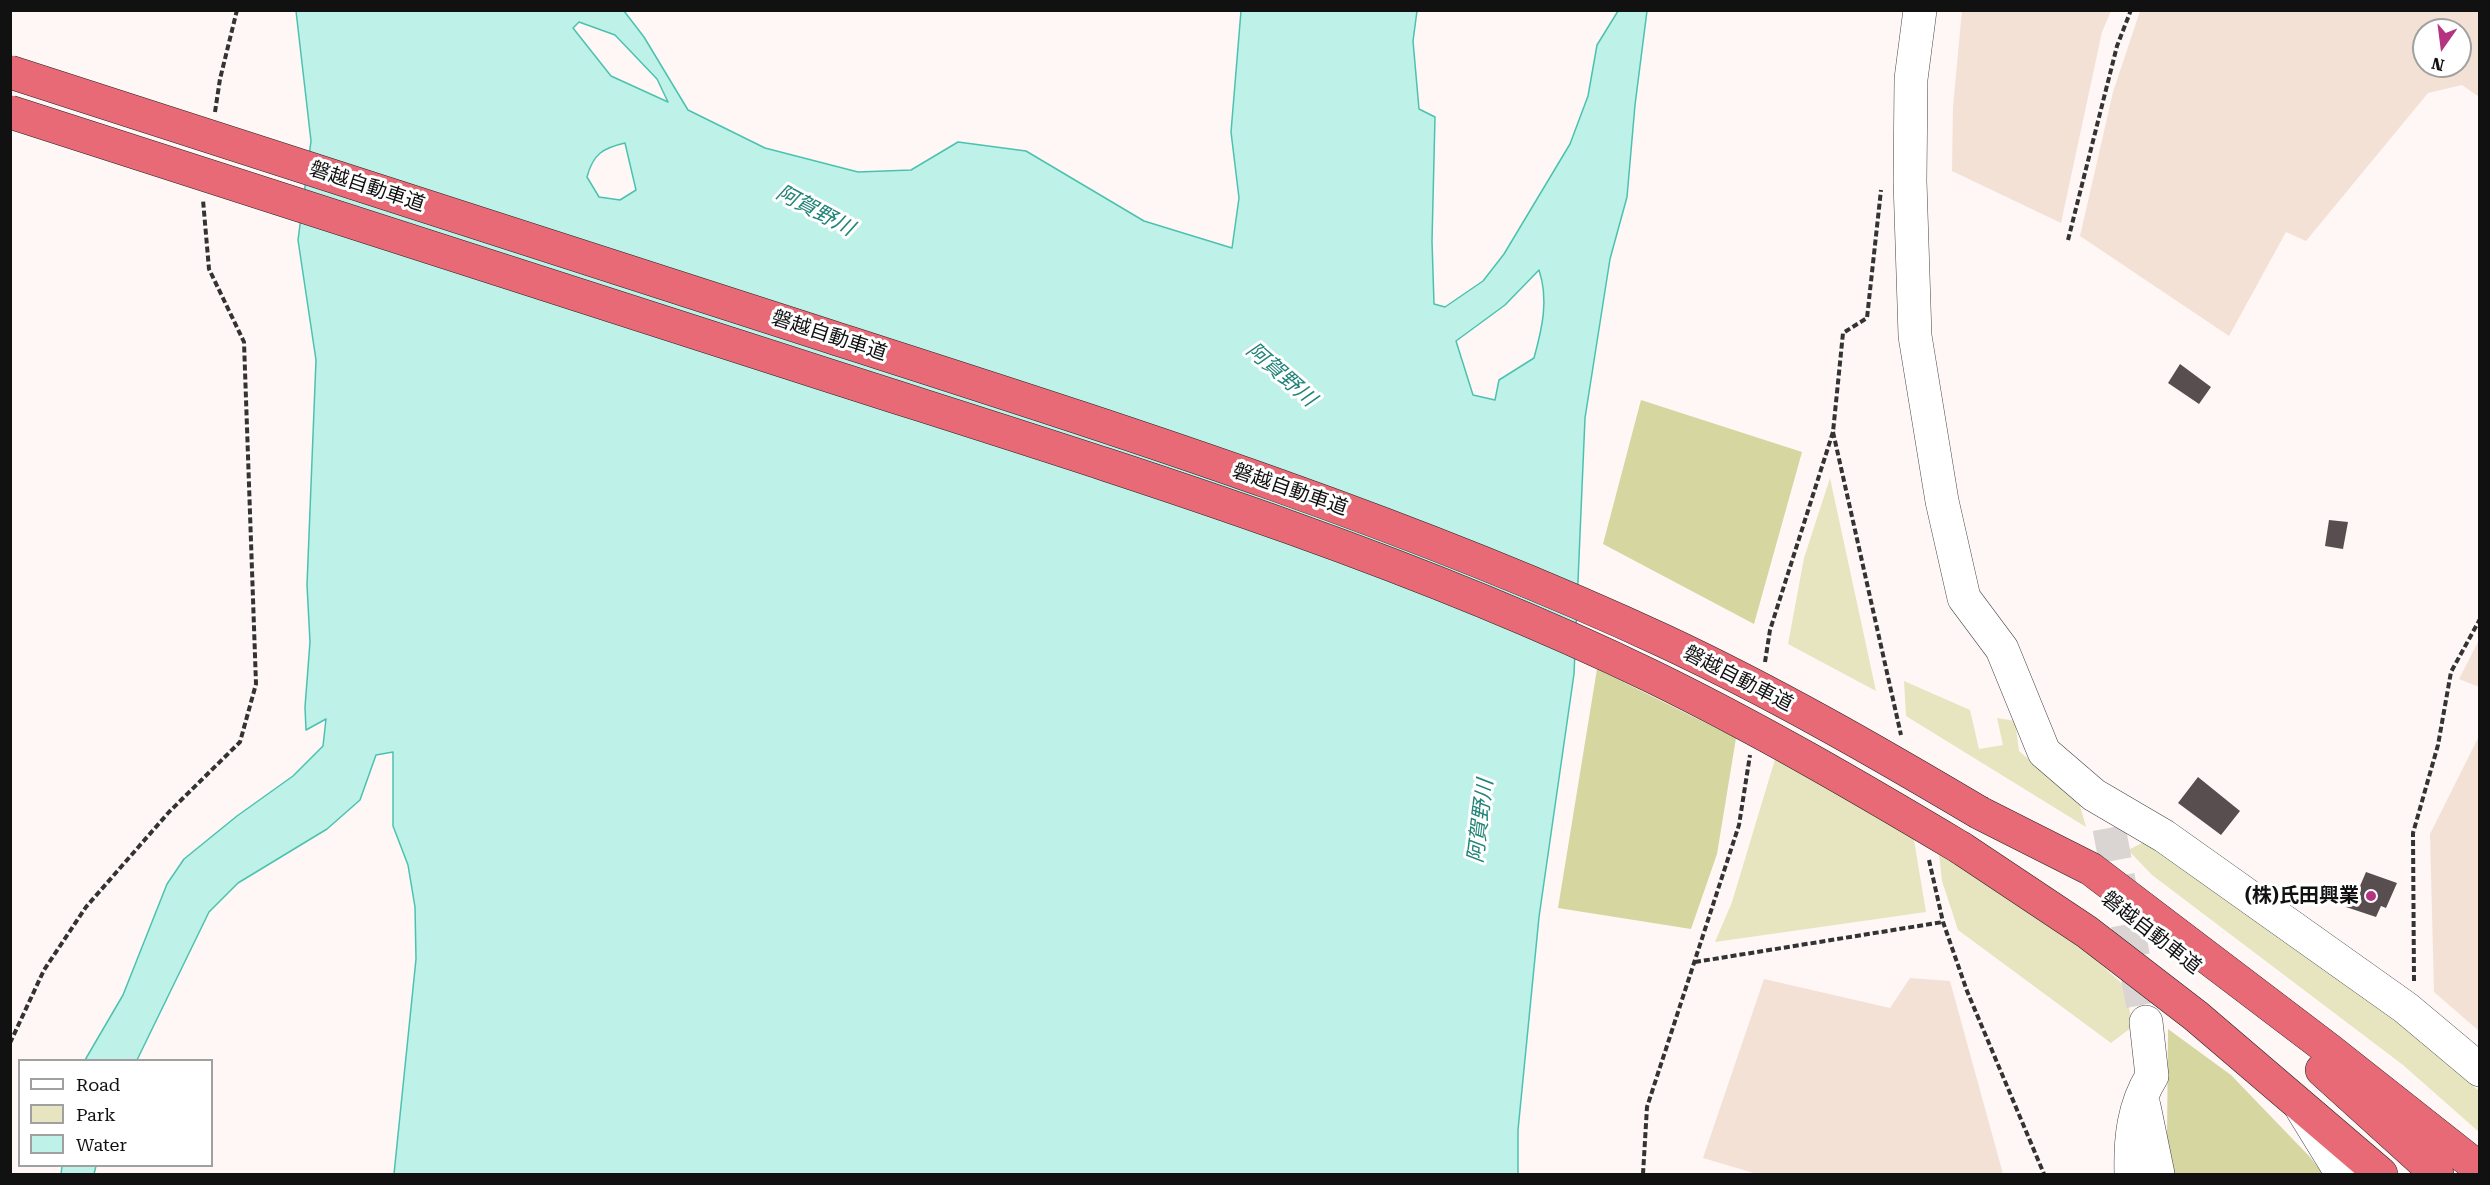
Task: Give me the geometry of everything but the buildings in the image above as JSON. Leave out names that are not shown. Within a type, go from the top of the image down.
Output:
[{"type":"highway","name":"磐越自動車道","points":[[10,72],[1073,415],[1386,524],[1537,585],[1667,643],[1803,712],[1980,813],[2107,898],[2311,1060],[2437,1174]]},
{"type":"highway","name":"磐越自動車道","points":[[10,112],[1062,451],[1368,558],[1526,620],[1645,673],[1758,729],[1961,848],[2087,932],[2196,1016],[2381,1174]]},
{"type":"highway","points":[[1980,813],[2091,869],[2328,1049],[2480,1169]]},
{"type":"street","points":[[1920,10],[1911,79],[1910,147],[1915,336],[1942,501],[1964,598],[2002,649],[2044,752],[2094,795],[2164,836],[2406,1008],[2480,1070]]},
{"type":"street","points":[[2094,795],[2109,828]]},
{"type":"street","points":[[2131,1174],[2130,1143],[2141,1093],[2152,1076],[2146,1022]]},
{"type":"street","points":[[2141,1093],[2158,1174]]},
{"type":"street","points":[[2296,1100],[2342,1174]]},
{"type":"path","points":[[215,114],[220,80],[237,10]]},
{"type":"path","points":[[2068,240],[2117,46],[2131,10]]},
{"type":"path","points":[[1764,665],[1770,630],[1833,432],[1843,333],[1867,318],[1882,181]]},
{"type":"path","points":[[10,1043],[44,970],[86,907],[169,812],[240,742],[256,684],[244,342],[209,269],[202,204],[204,193]]},
{"type":"path","points":[[2406,1008],[2414,982],[2413,833],[2438,745],[2451,672],[2480,619]]},
{"type":"path","points":[[1643,1174],[1647,1107],[1738,825],[1752,745]]},
{"type":"path","points":[[1694,962],[1943,922]]},
{"type":"shaded area","points":[[1962,10],[2111,11],[2102,32],[2061,223],[1952,171],[1953,107]]},
{"type":"shaded area","points":[[2140,11],[2479,11],[2479,97],[2462,85],[2428,93],[2306,241],[2286,232],[2229,336],[2080,236],[2113,92]]},
{"type":"shaded area","points":[[2479,640],[2479,687],[2459,679]]},
{"type":"shaded area","points":[[2479,736],[2479,1031],[2434,992],[2430,834]]},
{"type":"shaded area","points":[[1910,978],[1950,981],[2003,1174],[1757,1174],[1703,1158],[1764,979],[1890,1008]]},
{"type":"green space","points":[[1641,400],[1802,452],[1754,624],[1603,544]]},
{"type":"green space","points":[[1830,478],[1876,691],[1788,644],[1804,558]]},
{"type":"green space","points":[[1597,669],[1736,738],[1717,854],[1691,929],[1558,908]]},
{"type":"green space","points":[[1904,681],[1970,710],[1979,749],[2003,745],[1997,718],[2015,721],[2019,751],[2079,802],[2086,827],[1906,716]]},
{"type":"green space","points":[[1776,756],[1913,834],[1926,912],[1715,942],[1732,902]]},
{"type":"green space","points":[[2148,840],[2353,980],[2479,1091],[2479,1132],[2403,1065],[2152,875],[2128,850]]},
{"type":"green space","points":[[1938,845],[2073,940],[2126,987],[2132,1027],[2111,1043],[1958,930],[1942,881]]},
{"type":"green space","points":[[2168,1029],[2231,1075],[2310,1157],[2323,1174],[2172,1174],[2167,1138]]},
{"type":"water","name":"阿賀野川","points":[[296,11],[624,11],[644,37],[688,110],[765,148],[858,172],[911,170],[958,142],[1026,151],[1144,221],[1232,248],[1239,198],[1231,132],[1241,11],[1417,11],[1413,41],[1419,109],[1435,117],[1432,241],[1434,304],[1445,307],[1483,281],[1504,254],[1570,144],[1588,96],[1597,45],[1618,11],[1647,11],[1635,105],[1627,197],[1610,259],[1585,418],[1574,674],[1539,917],[1518,1130],[1518,1174],[394,1174],[416,959],[415,907],[408,865],[393,826],[393,752],[376,755],[360,800],[327,829],[238,883],[209,912],[137,1059],[86,1059],[123,995],[167,884],[184,859],[237,816],[293,776],[323,746],[326,719],[306,730],[305,707],[310,642],[307,585],[316,360],[298,240],[311,141]],"holes":[[[579,22],[615,35],[657,79],[668,102],[611,76],[573,28]],[[625,143],[636,190],[620,200],[599,197],[587,177],[589,169],[600,153]],[[1539,270],[1544,303],[1542,325],[1534,358],[1499,380],[1495,400],[1473,395],[1456,341],[1505,305]]]},
{"type":"water","points":[[62,1167],[96,1167],[94,1174],[61,1174]]},
{"type":"tunnel","points":[[2109,828],[2146,1022]]},
{"type":"place","name":"(株)氏田興業","points":[[2371,896]]}]
